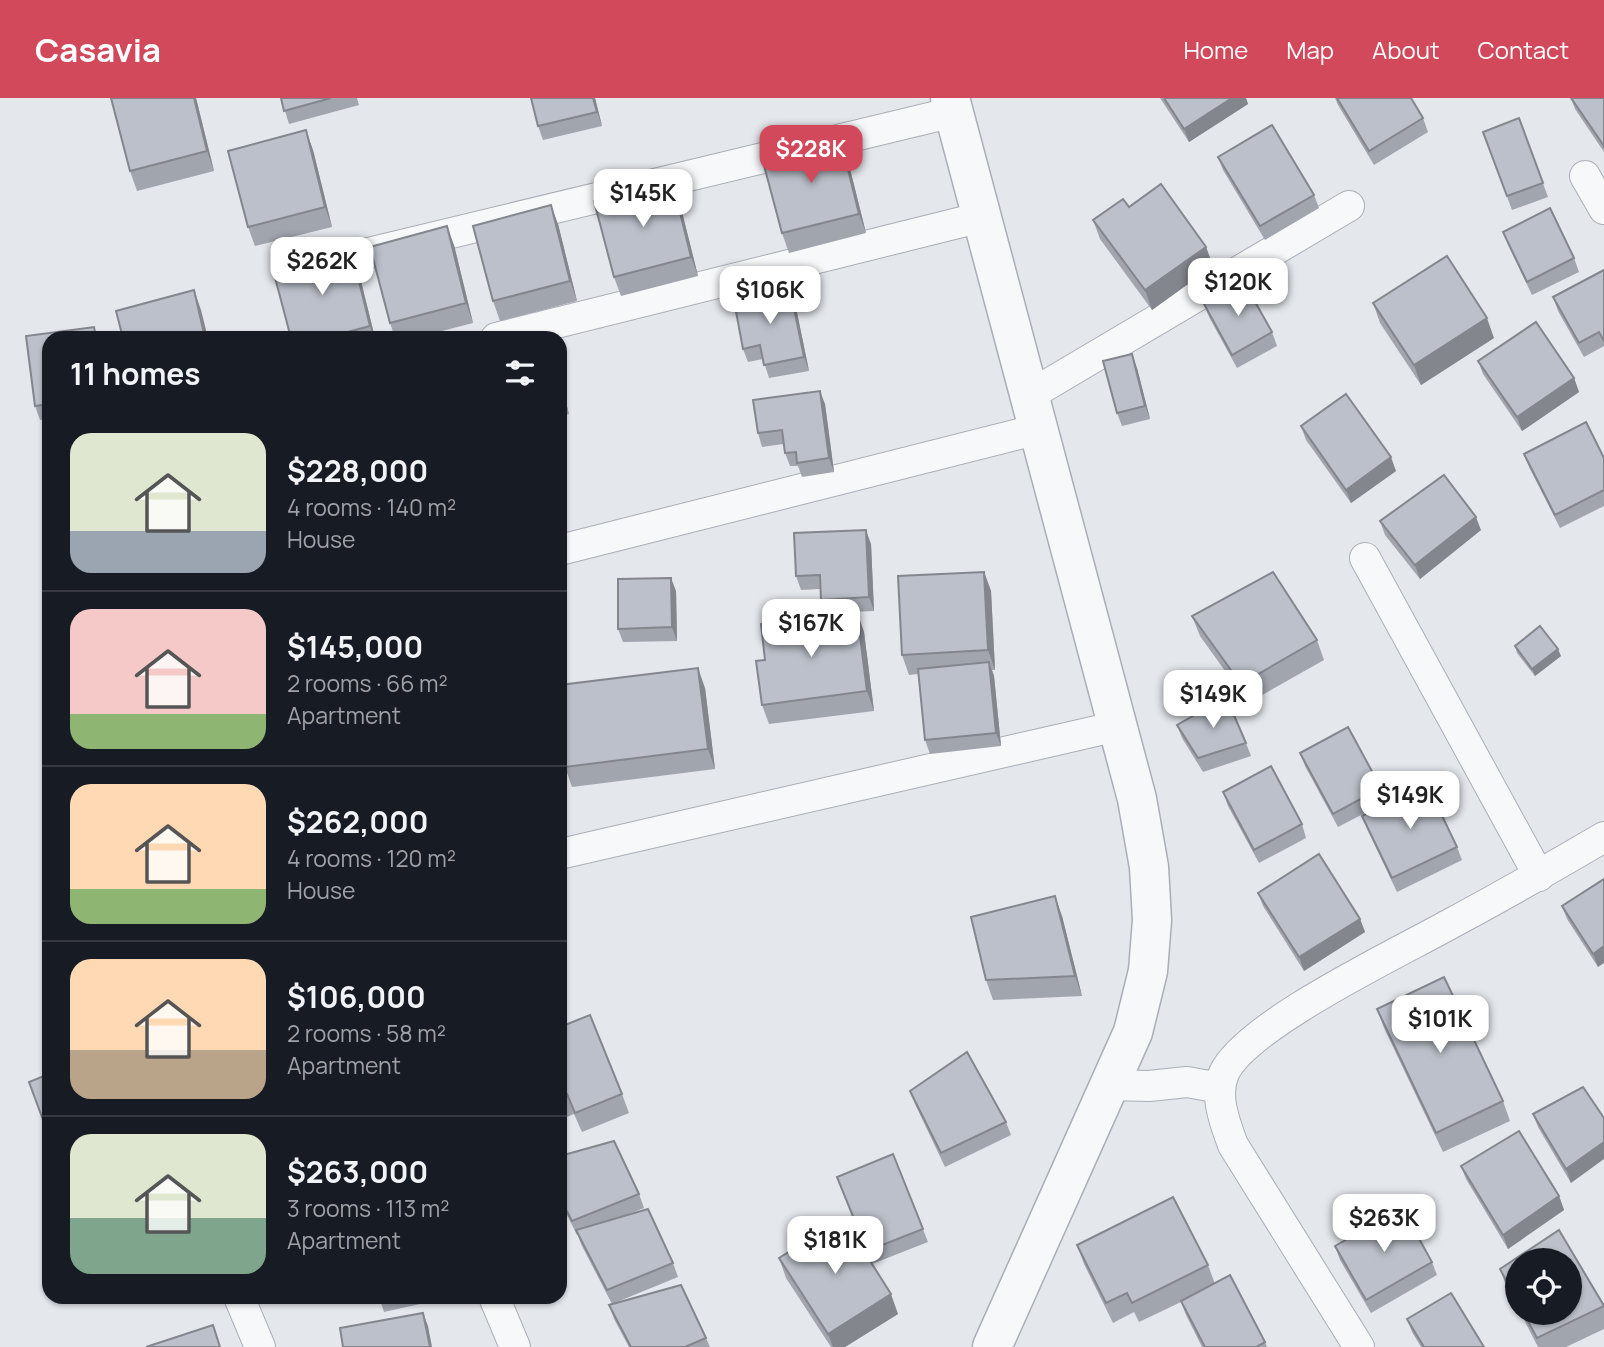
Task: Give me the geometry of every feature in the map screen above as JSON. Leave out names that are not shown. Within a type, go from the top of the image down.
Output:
[{"type":"street","points":[[294,271],[952,105],[1137,799],[1149,867],[1152,920],[1148,971],[1133,1032],[992,1347]]},
{"type":"street","points":[[1585,176],[1604,209]]},
{"type":"street","points":[[567,548],[1034,412],[1349,206]]},
{"type":"street","points":[[524,331],[982,217]]},
{"type":"street","points":[[1365,558],[1539,876]]},
{"type":"street","points":[[567,852],[1118,726]]},
{"type":"street","points":[[1359,1347],[1233,1145],[1222,1113],[1220,1088],[1228,1064],[1282,1017],[1539,876],[1604,837]]},
{"type":"street","points":[[1109,1084],[1149,1086],[1187,1082],[1220,1088]]},
{"type":"street","points":[[242,1304],[260,1347]]},
{"type":"street","points":[[497,1304],[515,1347]]},
{"type":"building","points":[[111,98],[194,98],[207,151],[130,171]]},
{"type":"building","points":[[281,98],[331,98],[284,111]]},
{"type":"building","points":[[531,98],[593,98],[597,112],[538,126]]},
{"type":"building","points":[[1164,98],[1232,98],[1184,129]]},
{"type":"building","points":[[1337,98],[1411,98],[1423,118],[1369,151]]},
{"type":"building","points":[[1571,98],[1604,98],[1604,146]]},
{"type":"building","points":[[1519,118],[1543,183],[1507,196],[1483,132]]},
{"type":"building","points":[[1272,125],[1314,195],[1260,226],[1218,157]]},
{"type":"building","points":[[306,130],[325,207],[248,227],[228,151]]},
{"type":"building","points":[[840,137],[859,214],[782,233],[762,158]]},
{"type":"building","points":[[672,180],[691,257],[614,277],[594,201]]},
{"type":"building","points":[[1161,184],[1206,247],[1145,290],[1093,220],[1123,199],[1129,207]]},
{"type":"building","points":[[551,205],[570,281],[493,301],[473,226]]},
{"type":"building","points":[[1550,208],[1574,258],[1527,282],[1503,232]]},
{"type":"building","points":[[447,226],[466,303],[390,323],[370,247]]},
{"type":"building","points":[[351,249],[370,326],[351,331],[289,331],[273,270]]},
{"type":"building","points":[[1447,256],[1487,318],[1414,365],[1373,303]]},
{"type":"building","points":[[1604,270],[1604,341],[1599,332],[1579,343],[1553,297]]},
{"type":"building","points":[[1244,282],[1272,332],[1232,355],[1204,304]]},
{"type":"building","points":[[790,289],[804,357],[764,365],[760,345],[743,349],[734,301]]},
{"type":"building","points":[[194,290],[203,331],[121,331],[116,311]]},
{"type":"building","points":[[1536,322],[1574,378],[1517,417],[1478,361]]},
{"type":"building","points":[[94,327],[95,331],[64,331]]},
{"type":"building","points":[[42,334],[42,405],[35,406],[26,336]]},
{"type":"building","points":[[1132,354],[1145,406],[1117,413],[1103,361]]},
{"type":"building","points":[[820,391],[829,458],[797,463],[796,452],[785,453],[782,430],[758,433],[753,400]]},
{"type":"building","points":[[1346,394],[1391,457],[1346,490],[1301,426]]},
{"type":"building","points":[[1586,422],[1604,458],[1604,490],[1555,515],[1524,454]]},
{"type":"building","points":[[1444,475],[1476,517],[1415,565],[1380,521]]},
{"type":"building","points":[[866,530],[869,597],[821,600],[820,575],[796,576],[794,533]]},
{"type":"building","points":[[984,572],[988,650],[902,655],[898,576]]},
{"type":"building","points":[[1273,572],[1317,640],[1241,684],[1192,616]]},
{"type":"building","points":[[671,578],[672,627],[618,629],[618,579]]},
{"type":"building","points":[[857,612],[867,691],[762,705],[756,661],[765,660],[761,624]]},
{"type":"building","points":[[1540,626],[1558,649],[1532,669],[1515,646]]},
{"type":"building","points":[[989,662],[996,733],[925,740],[918,669]]},
{"type":"building","points":[[698,668],[708,749],[567,767],[567,684]]},
{"type":"building","points":[[1226,697],[1246,743],[1198,758],[1177,725]]},
{"type":"building","points":[[1348,727],[1381,788],[1333,814],[1300,753]]},
{"type":"building","points":[[1271,766],[1302,824],[1254,850],[1223,792]]},
{"type":"building","points":[[1427,784],[1457,847],[1392,878],[1362,816]]},
{"type":"building","points":[[1319,854],[1360,919],[1299,957],[1258,893]]},
{"type":"building","points":[[1604,879],[1604,946],[1593,954],[1562,906]]},
{"type":"building","points":[[1055,896],[1075,976],[986,980],[971,917]]},
{"type":"building","points":[[1444,977],[1503,1101],[1436,1133],[1377,1009]]},
{"type":"building","points":[[590,1015],[622,1094],[575,1113],[567,1094],[567,1024]]},
{"type":"building","points":[[967,1052],[1006,1122],[941,1153],[910,1091]]},
{"type":"building","points":[[42,1077],[42,1117],[29,1082]]},
{"type":"building","points":[[1583,1087],[1604,1118],[1604,1142],[1566,1169],[1533,1114]]},
{"type":"building","points":[[1519,1131],[1559,1196],[1503,1235],[1461,1166]]},
{"type":"building","points":[[614,1141],[639,1194],[572,1221],[567,1211],[567,1154]]},
{"type":"building","points":[[893,1154],[923,1229],[867,1251],[837,1177]]},
{"type":"building","points":[[1173,1197],[1208,1265],[1132,1303],[1127,1293],[1106,1303],[1077,1245]]},
{"type":"building","points":[[1402,1208],[1432,1262],[1366,1300],[1335,1246]]},
{"type":"building","points":[[648,1209],[673,1263],[607,1290],[576,1230]]},
{"type":"building","points":[[843,1218],[891,1294],[828,1334],[779,1258]]},
{"type":"building","points":[[1559,1230],[1570,1248],[1532,1248]]},
{"type":"building","points":[[1505,1266],[1505,1278],[1500,1269]]},
{"type":"building","points":[[1582,1269],[1604,1306],[1582,1317]]},
{"type":"building","points":[[1230,1275],[1265,1342],[1256,1347],[1205,1347],[1181,1301]]},
{"type":"building","points":[[681,1285],[706,1338],[685,1347],[631,1347],[609,1305]]},
{"type":"building","points":[[1451,1293],[1484,1347],[1424,1347],[1407,1319]]},
{"type":"building","points":[[423,1313],[430,1347],[343,1347],[340,1328]]},
{"type":"building","points":[[213,1325],[220,1347],[146,1347]]},
{"type":"building","points":[[1530,1325],[1564,1325],[1537,1338]]}]
